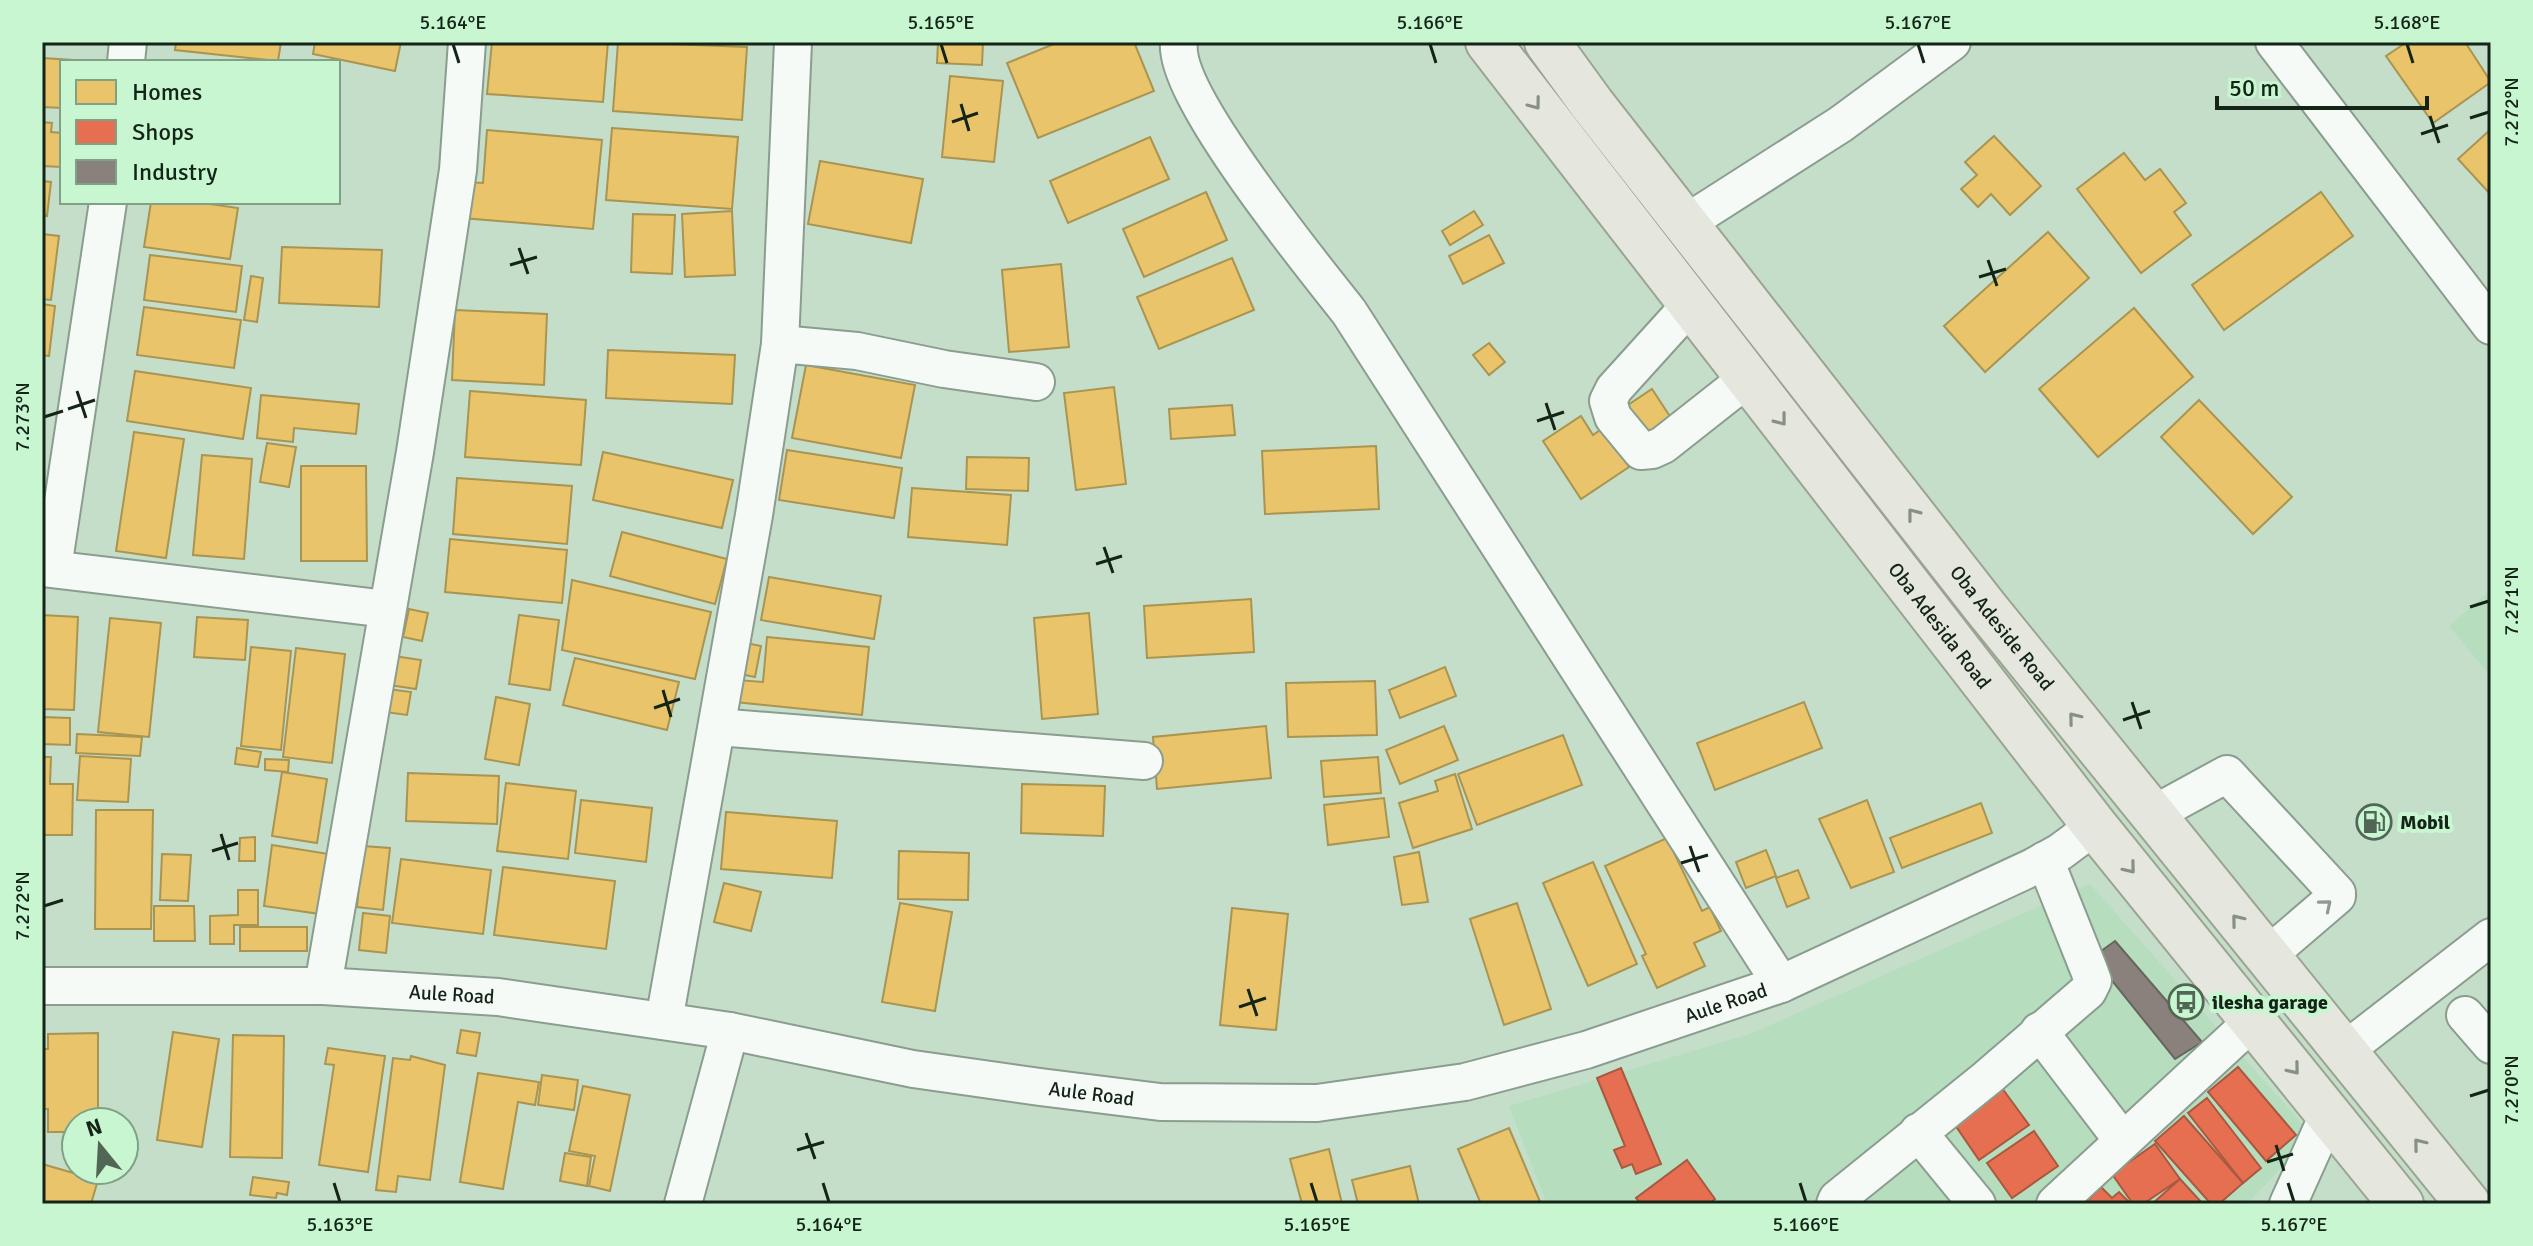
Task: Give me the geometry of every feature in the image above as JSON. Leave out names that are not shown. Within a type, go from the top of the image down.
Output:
[{"type":"main road","name":"Oba Adesida Road","points":[[1488,42],[2095,826],[2401,1204]]},
{"type":"main road","name":"Oba Adeside Road","points":[[1547,42],[1985,607],[2468,1204]]},
{"type":"street","points":[[323,986],[415,452],[458,170],[467,42]]},
{"type":"street","points":[[664,1021],[754,515],[780,344],[793,42]]},
{"type":"street","points":[[1179,42],[1178,56],[1207,119],[1280,225],[1349,312],[1781,984]]},
{"type":"street","points":[[1686,223],[1841,124],[1952,42]]},
{"type":"street","points":[[2274,42],[2491,326]]},
{"type":"street","points":[[108,204],[48,568],[387,609]]},
{"type":"street","points":[[1691,304],[1614,389],[1608,401],[1613,417],[1641,451],[1652,450],[1663,445],[1748,378]]},
{"type":"street","points":[[780,344],[857,351],[944,369],[1036,382]]},
{"type":"street","points":[[717,727],[1144,761]]},
{"type":"street","points":[[2152,815],[2227,774],[2337,893],[2267,956]]},
{"type":"street","name":"Aule Road","points":[[42,986],[323,986],[498,997],[730,1031],[913,1069],[1160,1102],[1317,1103],[1479,1079],[1586,1050],[1781,984],[2045,860],[2095,826]]},
{"type":"street","points":[[1835,1204],[1837,1199],[1987,1078],[2088,991],[2093,981],[2045,860]]},
{"type":"street","points":[[2344,1051],[2491,937]]},
{"type":"street","points":[[2465,1015],[2491,1045]]},
{"type":"street","points":[[2055,1204],[2254,1020]]},
{"type":"street","points":[[683,1204],[730,1031]]},
{"type":"street","points":[[2039,1031],[2123,1141]]},
{"type":"street","points":[[2288,1204],[2329,1113]]},
{"type":"street","points":[[1918,1132],[1977,1204]]},
{"type":"shaded area","points":[[2491,590],[2491,676],[2449,626]]},
{"type":"shaded area","name":"ilesha garage","points":[[2090,884],[2312,1135],[2247,1204],[1547,1204],[1509,1106],[1750,1034]]},
{"type":"building: Homes","points":[[176,42],[281,42],[278,60],[175,50]]},
{"type":"building: Homes","points":[[315,42],[401,42],[395,71],[313,54]]},
{"type":"building: Homes","points":[[492,42],[608,42],[603,102],[487,94]]},
{"type":"building: Homes","points":[[618,42],[747,47],[742,120],[613,111]]},
{"type":"building: Homes","points":[[938,42],[983,42],[982,65],[937,63]]},
{"type":"building: Homes","points":[[1059,42],[1134,42],[1154,91],[1038,138],[1007,63]]},
{"type":"building: Homes","points":[[2407,42],[2465,42],[2491,82],[2433,123],[2386,56]]},
{"type":"building: Homes","points":[[42,58],[73,60],[60,60],[60,108],[42,107]]},
{"type":"building: Homes","points":[[950,76],[1003,81],[994,162],[942,157]]},
{"type":"building: Homes","points":[[42,122],[52,123],[51,132],[60,133],[60,167],[42,166]]},
{"type":"building: Homes","points":[[612,128],[738,137],[732,209],[606,200]]},
{"type":"building: Homes","points":[[2491,129],[2491,195],[2458,159]]},
{"type":"building: Homes","points":[[487,130],[602,140],[593,229],[463,218],[467,182],[483,183]]},
{"type":"building: Homes","points":[[1994,136],[2041,186],[2010,215],[1991,194],[1978,207],[1961,189],[1977,175],[1965,162]]},
{"type":"building: Homes","points":[[1150,137],[1169,179],[1068,223],[1050,181]]},
{"type":"building: Homes","points":[[2124,153],[2145,180],[2160,169],[2186,203],[2174,212],[2191,235],[2141,273],[2077,189]]},
{"type":"building: Homes","points":[[820,161],[923,179],[911,243],[808,224]]},
{"type":"building: Homes","points":[[42,181],[51,182],[47,216],[42,215]]},
{"type":"building: Homes","points":[[1206,192],[1227,240],[1144,277],[1123,229]]},
{"type":"building: Homes","points":[[2321,192],[2353,236],[2224,330],[2192,285]]},
{"type":"building: Homes","points":[[151,204],[210,204],[238,208],[230,259],[144,247]]},
{"type":"building: Homes","points":[[732,211],[735,275],[685,277],[682,214]]},
{"type":"building: Homes","points":[[1474,211],[1483,225],[1450,245],[1442,231]]},
{"type":"building: Homes","points":[[633,214],[675,215],[672,274],[631,272]]},
{"type":"building: Homes","points":[[2048,232],[2089,278],[1985,372],[1944,326]]},
{"type":"building: Homes","points":[[42,234],[59,236],[51,300],[42,299]]},
{"type":"building: Homes","points":[[1489,235],[1504,263],[1463,284],[1449,256]]},
{"type":"building: Homes","points":[[282,247],[382,250],[379,307],[279,303]]},
{"type":"building: Homes","points":[[150,255],[242,266],[236,312],[144,300]]},
{"type":"building: Homes","points":[[1232,258],[1254,310],[1159,349],[1137,297]]},
{"type":"building: Homes","points":[[1061,264],[1069,347],[1009,352],[1002,270]]},
{"type":"building: Homes","points":[[251,276],[263,278],[257,322],[244,320]]},
{"type":"building: Homes","points":[[42,304],[55,306],[49,356],[42,355]]},
{"type":"building: Homes","points":[[144,307],[241,320],[234,368],[137,355]]},
{"type":"building: Homes","points":[[2134,308],[2193,377],[2098,457],[2039,389]]},
{"type":"building: Homes","points":[[455,310],[547,314],[544,385],[452,380]]},
{"type":"building: Homes","points":[[1489,343],[1505,362],[1489,375],[1473,355]]},
{"type":"building: Homes","points":[[608,350],[735,355],[732,404],[606,398]]},
{"type":"building: Homes","points":[[806,365],[915,385],[901,458],[792,438]]},
{"type":"building: Homes","points":[[135,371],[251,388],[243,439],[127,421]]},
{"type":"building: Homes","points":[[1114,387],[1126,484],[1076,490],[1064,393]]},
{"type":"building: Homes","points":[[1652,389],[1671,418],[1641,438],[1622,409]]},
{"type":"building: Homes","points":[[470,391],[586,400],[581,465],[465,457]]},
{"type":"building: Homes","points":[[261,395],[359,404],[356,434],[294,428],[293,442],[257,438]]},
{"type":"building: Homes","points":[[2199,400],[2292,497],[2253,534],[2161,437]]},
{"type":"building: Homes","points":[[1232,405],[1235,435],[1171,439],[1169,409]]},
{"type":"building: Homes","points":[[1581,416],[1593,435],[1603,428],[1629,467],[1581,499],[1543,441]]},
{"type":"building: Homes","points":[[134,432],[184,439],[166,558],[116,551]]},
{"type":"building: Homes","points":[[267,443],[296,447],[289,487],[260,482]]},
{"type":"building: Homes","points":[[1376,446],[1379,509],[1265,514],[1262,451]]},
{"type":"building: Homes","points":[[787,450],[902,468],[894,518],[779,500]]},
{"type":"building: Homes","points":[[603,452],[733,480],[722,528],[593,500]]},
{"type":"building: Homes","points":[[202,455],[252,459],[244,559],[193,555]]},
{"type":"building: Homes","points":[[967,457],[1029,458],[1028,491],[966,489]]},
{"type":"building: Homes","points":[[301,466],[366,466],[367,561],[301,561]]},
{"type":"building: Homes","points":[[457,478],[572,486],[567,544],[453,534]]},
{"type":"building: Homes","points":[[912,488],[1011,495],[1007,545],[908,537]]},
{"type":"building: Homes","points":[[622,532],[727,559],[715,604],[610,576]]},
{"type":"building: Homes","points":[[450,539],[567,550],[562,603],[445,592]]},
{"type":"building: Homes","points":[[769,577],[881,596],[874,639],[761,620]]},
{"type":"building: Homes","points":[[572,580],[711,612],[695,679],[562,650]]},
{"type":"building: Homes","points":[[1251,599],[1254,652],[1147,658],[1144,606]]},
{"type":"building: Homes","points":[[409,609],[428,613],[422,641],[403,637]]},
{"type":"building: Homes","points":[[1089,613],[1098,714],[1042,719],[1034,618]]},
{"type":"building: Homes","points":[[42,615],[78,617],[74,710],[42,709]]},
{"type":"building: Homes","points":[[519,615],[559,620],[550,690],[509,684]]},
{"type":"building: Homes","points":[[197,617],[248,620],[245,660],[194,657]]},
{"type":"building: Homes","points":[[110,618],[161,623],[149,737],[98,732]]},
{"type":"building: Homes","points":[[767,637],[869,647],[862,715],[735,702],[737,680],[763,682]]},
{"type":"building: Homes","points":[[741,642],[761,646],[755,677],[735,673]]},
{"type":"building: Homes","points":[[251,647],[291,651],[281,750],[241,746]]},
{"type":"building: Homes","points":[[296,648],[345,654],[332,763],[283,757]]},
{"type":"building: Homes","points":[[394,656],[421,660],[416,689],[389,685]]},
{"type":"building: Homes","points":[[575,658],[679,682],[667,730],[563,705]]},
{"type":"building: Homes","points":[[1445,667],[1456,696],[1400,718],[1389,690]]},
{"type":"building: Homes","points":[[1375,681],[1377,735],[1288,737],[1286,683]]},
{"type":"building: Homes","points":[[388,689],[411,692],[407,715],[385,712]]},
{"type":"building: Homes","points":[[496,697],[530,704],[519,765],[485,759]]},
{"type":"building: Homes","points":[[1804,702],[1822,748],[1715,790],[1697,743]]},
{"type":"building: Homes","points":[[42,717],[70,718],[70,745],[42,744]]},
{"type":"building: Homes","points":[[1266,726],[1271,778],[1157,789],[1153,737]]},
{"type":"building: Homes","points":[[1444,726],[1458,760],[1400,784],[1386,750]]},
{"type":"building: Homes","points":[[77,734],[142,737],[140,756],[76,753]]},
{"type":"building: Homes","points":[[1563,735],[1582,785],[1477,825],[1458,774]]},
{"type":"building: Homes","points":[[237,748],[261,752],[258,767],[235,764]]},
{"type":"building: Homes","points":[[80,756],[131,759],[128,802],[77,800]]},
{"type":"building: Homes","points":[[42,757],[51,757],[50,784],[73,784],[72,835],[42,835]]},
{"type":"building: Homes","points":[[1378,757],[1381,793],[1324,797],[1321,761]]},
{"type":"building: Homes","points":[[265,759],[289,760],[288,772],[265,770]]},
{"type":"building: Homes","points":[[282,772],[327,779],[317,843],[272,836]]},
{"type":"building: Homes","points":[[408,773],[499,776],[497,824],[406,821]]},
{"type":"building: Homes","points":[[1455,774],[1472,829],[1413,848],[1399,803],[1438,791],[1435,781]]},
{"type":"building: Homes","points":[[506,783],[576,791],[568,859],[497,851]]},
{"type":"building: Homes","points":[[1022,784],[1105,786],[1103,836],[1021,833]]},
{"type":"building: Homes","points":[[1384,798],[1389,837],[1328,845],[1324,805]]},
{"type":"building: Homes","points":[[581,800],[652,808],[646,862],[575,853]]},
{"type":"building: Homes","points":[[1867,800],[1894,872],[1851,888],[1819,819]]},
{"type":"building: Homes","points":[[1981,803],[1992,833],[1902,868],[1890,838]]},
{"type":"building: Homes","points":[[96,810],[153,810],[151,929],[95,929]]},
{"type":"building: Homes","points":[[726,812],[837,821],[832,878],[721,869]]},
{"type":"building: Homes","points":[[255,837],[255,861],[239,861],[240,838]]},
{"type":"building: Homes","points":[[1667,838],[1702,911],[1710,907],[1721,931],[1694,943],[1705,966],[1657,988],[1642,956],[1646,954],[1605,866]]},
{"type":"building: Homes","points":[[272,845],[329,854],[320,914],[264,906]]},
{"type":"building: Homes","points":[[363,846],[390,848],[383,910],[357,907]]},
{"type":"building: Homes","points":[[1766,850],[1776,876],[1746,888],[1736,862]]},
{"type":"building: Homes","points":[[899,851],[969,853],[968,900],[898,899]]},
{"type":"building: Homes","points":[[1419,852],[1428,902],[1402,905],[1394,857]]},
{"type":"building: Homes","points":[[162,854],[191,855],[188,901],[160,900]]},
{"type":"building: Homes","points":[[401,859],[491,870],[483,934],[392,923]]},
{"type":"building: Homes","points":[[1593,862],[1637,964],[1588,986],[1543,883]]},
{"type":"building: Homes","points":[[503,867],[615,881],[606,949],[494,935]]},
{"type":"building: Homes","points":[[1798,870],[1809,898],[1787,907],[1776,878]]},
{"type":"building: Homes","points":[[724,883],[761,892],[751,931],[714,922]]},
{"type":"building: Homes","points":[[238,890],[258,890],[258,925],[234,925],[234,944],[210,944],[210,916],[238,915]]},
{"type":"building: Homes","points":[[900,903],[952,912],[935,1011],[882,1002]]},
{"type":"building: Homes","points":[[1517,903],[1551,1009],[1504,1025],[1470,919]]},
{"type":"building: Homes","points":[[154,906],[194,906],[195,941],[154,941]]},
{"type":"building: Homes","points":[[1232,908],[1288,914],[1276,1030],[1220,1025]]},
{"type":"building: Homes","points":[[363,913],[390,916],[386,953],[359,950]]},
{"type":"building: Homes","points":[[240,927],[307,927],[307,951],[240,951]]},
{"type":"building: Homes","points":[[461,1030],[480,1033],[476,1056],[457,1053]]},
{"type":"building: Homes","points":[[173,1032],[219,1039],[202,1147],[157,1140]]},
{"type":"building: Homes","points":[[98,1033],[98,1106],[60,1106],[60,1132],[48,1132],[48,1109],[42,1109],[42,1049],[48,1049],[48,1034]]},
{"type":"building: Homes","points":[[233,1035],[284,1036],[282,1158],[230,1157]]},
{"type":"building: Homes","points":[[328,1048],[385,1056],[368,1172],[319,1165],[334,1065],[325,1064]]},
{"type":"building: Homes","points":[[411,1056],[445,1065],[430,1180],[398,1176],[396,1192],[376,1190],[393,1058],[410,1060]]},
{"type":"building: Homes","points":[[478,1073],[539,1082],[535,1105],[518,1102],[503,1189],[460,1182]]},
{"type":"building: Homes","points":[[542,1075],[578,1080],[574,1110],[538,1105]]},
{"type":"building: Homes","points":[[583,1086],[630,1095],[610,1191],[589,1186],[595,1156],[569,1151]]},
{"type":"building: Homes","points":[[1509,1128],[1541,1204],[1481,1204],[1458,1149]]},
{"type":"building: Homes","points":[[1329,1149],[1342,1204],[1302,1204],[1290,1159]]},
{"type":"building: Homes","points":[[565,1153],[591,1157],[587,1186],[560,1181]]},
{"type":"building: Homes","points":[[42,1164],[60,1169],[60,1186],[96,1186],[91,1204],[42,1204]]},
{"type":"building: Homes","points":[[1410,1166],[1419,1204],[1358,1204],[1352,1180]]},
{"type":"building: Homes","points":[[253,1177],[289,1182],[287,1195],[277,1193],[276,1198],[250,1195]]},
{"type":"building: Shops","points":[[2238,1067],[2296,1135],[2266,1161],[2208,1092]]},
{"type":"building: Shops","points":[[1621,1068],[1661,1164],[1636,1174],[1632,1164],[1622,1168],[1614,1150],[1625,1146],[1597,1078]]},
{"type":"building: Shops","points":[[2002,1088],[2029,1125],[1979,1160],[1953,1122]]},
{"type":"building: Shops","points":[[2207,1098],[2261,1168],[2243,1183],[2188,1113]]},
{"type":"building: Shops","points":[[2184,1116],[2243,1183],[2219,1204],[2211,1204],[2155,1141]]},
{"type":"building: Shops","points":[[2034,1131],[2058,1166],[2012,1198],[1987,1163]]},
{"type":"building: Shops","points":[[2155,1144],[2180,1179],[2143,1204],[2133,1204],[2112,1174]]},
{"type":"building: Shops","points":[[1687,1160],[1715,1199],[1709,1204],[1641,1204],[1636,1198]]},
{"type":"building: Shops","points":[[2180,1179],[2203,1204],[2152,1204]]},
{"type":"building: Shops","points":[[2101,1187],[2112,1198],[2119,1192],[2131,1204],[2084,1204]]},
{"type":"building: Industry","points":[[2115,941],[2202,1042],[2175,1059],[2093,957]]},
{"type":"place","name":"Mobil","points":[[2374,822]]},
{"type":"place","name":"ilesha garage","points":[[2186,1002]]}]
